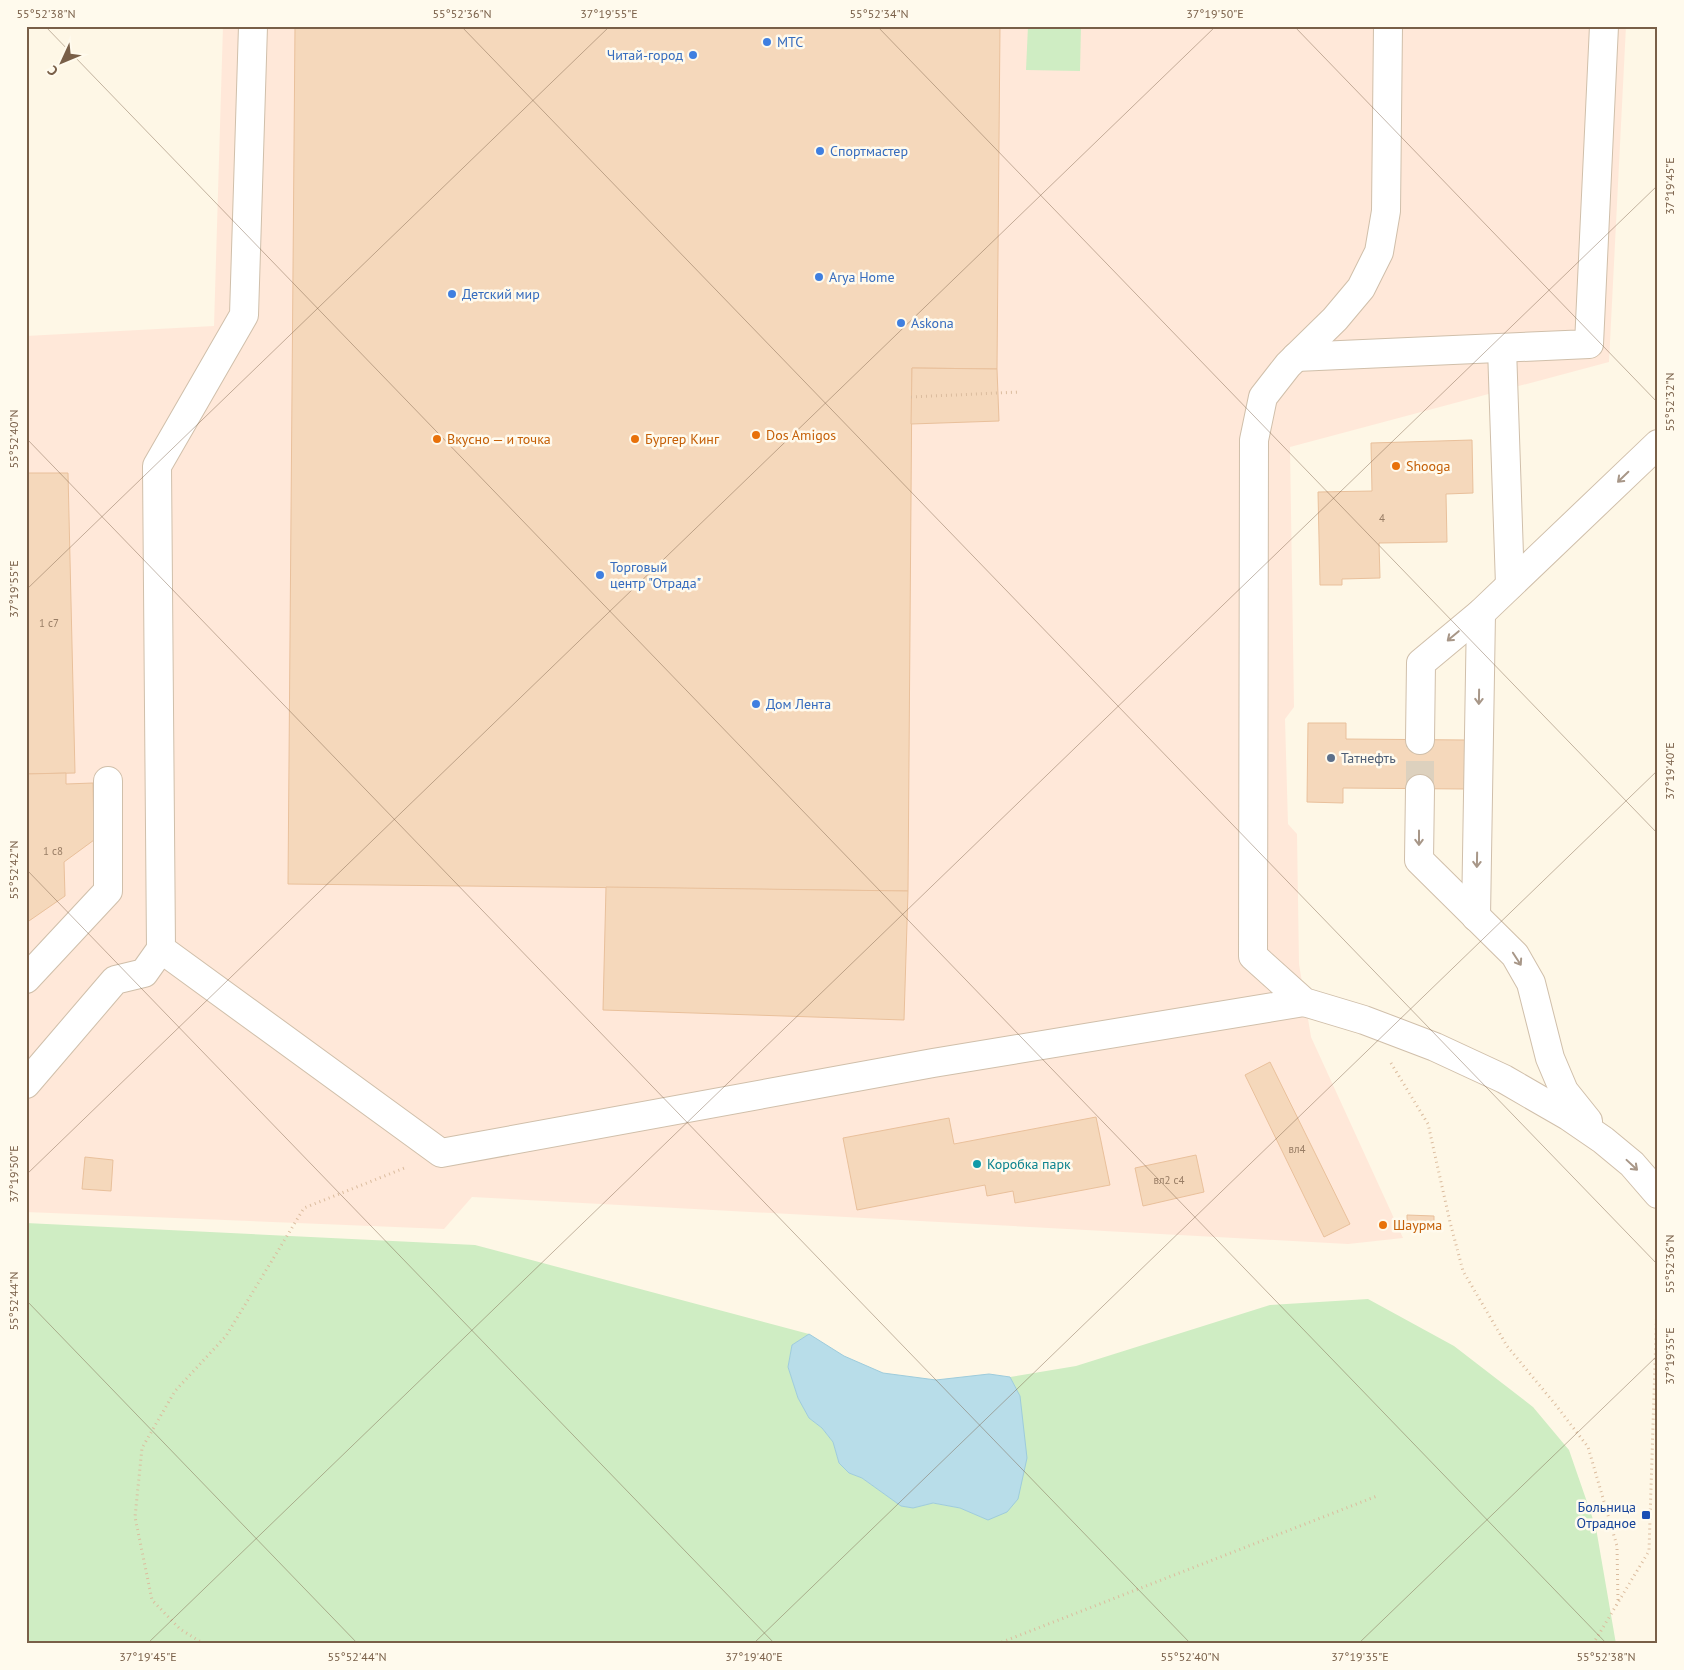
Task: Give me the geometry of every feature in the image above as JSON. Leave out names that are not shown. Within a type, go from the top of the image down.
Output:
[{"type":"street","points":[[26,1084],[115,980],[144,973],[161,949],[157,466],[244,315],[253,26]]},
{"type":"street","points":[[1388,26],[1386,211],[1380,252],[1361,288],[1335,319],[1288,365],[1263,397],[1254,440],[1253,956],[1304,1002],[1364,1020],[1435,1047],[1504,1079],[1568,1116],[1603,1140],[1632,1164],[1658,1194]]},
{"type":"street","points":[[1296,357],[1589,344],[1604,26]]},
{"type":"street","points":[[1502,348],[1510,585]]},
{"type":"street","points":[[1420,740],[1421,663],[1480,614],[1658,444]]},
{"type":"street","points":[[1476,917],[1480,614]]},
{"type":"street","points":[[26,979],[108,891],[108,782]]},
{"type":"street","points":[[1420,789],[1419,860],[1516,955],[1531,983],[1550,1058],[1564,1091],[1603,1140]]},
{"type":"street","points":[[161,949],[441,1153],[933,1063],[1304,1002]]},
{"type":"path","points":[[911,397],[1020,392]]},
{"type":"path","points":[[1389,1060],[1428,1124],[1463,1272],[1507,1346],[1556,1404],[1588,1447],[1617,1546],[1618,1602]]},
{"type":"path","points":[[204,1644],[180,1629],[152,1600],[135,1517],[142,1448],[175,1391],[226,1336],[304,1208],[441,1153]]},
{"type":"path","points":[[1593,1644],[1649,1551],[1657,1301]]},
{"type":"path","points":[[997,1644],[1376,1496]]},
{"type":"shaded area","points":[[223,26],[1626,26],[1609,362],[1290,447],[1294,707],[1285,719],[1288,824],[1297,834],[1299,964],[1311,1037],[1403,1238],[1348,1244],[472,1197],[444,1229],[26,1212],[26,336],[214,326]]},
{"type":"green space","points":[[1028,26],[1081,26],[1080,71],[1026,70]]},
{"type":"green space","points":[[26,1223],[475,1245],[809,1334],[792,1345],[788,1367],[798,1398],[809,1418],[822,1428],[833,1442],[839,1463],[849,1473],[862,1478],[901,1506],[913,1508],[932,1503],[960,1508],[988,1520],[1020,1396],[1010,1377],[1076,1366],[1270,1305],[1368,1299],[1454,1346],[1533,1407],[1569,1450],[1596,1528],[1616,1644],[26,1644]]},
{"type":"water","points":[[809,1334],[844,1356],[883,1373],[936,1380],[989,1374],[1010,1377],[1020,1396],[1027,1458],[1018,1499],[1007,1512],[988,1520],[960,1508],[933,1503],[913,1508],[901,1506],[862,1478],[849,1473],[839,1463],[833,1442],[822,1428],[809,1418],[798,1398],[788,1367],[792,1345]]},
{"type":"building","name":"Торговый центр \"Отрада\"","points":[[295,26],[1000,26],[997,369],[912,368],[908,891],[288,884]]},
{"type":"building","points":[[912,368],[997,369],[999,421],[911,424]]},
{"type":"building","points":[[1472,440],[1473,493],[1446,494],[1447,542],[1379,543],[1380,578],[1342,579],[1342,585],[1320,585],[1318,492],[1372,491],[1371,443]]},
{"type":"building","points":[[26,473],[68,473],[75,773],[26,774]]},
{"type":"building","points":[[1308,723],[1346,723],[1346,739],[1466,740],[1465,789],[1343,788],[1343,803],[1307,802]]},
{"type":"building","points":[[66,773],[66,784],[93,783],[94,840],[64,862],[65,896],[26,923],[26,774]]},
{"type":"building","points":[[606,887],[908,891],[904,1020],[603,1010]]},
{"type":"building","points":[[1270,1062],[1350,1224],[1324,1237],[1245,1075]]},
{"type":"building","name":"Коробка парк","points":[[1096,1117],[1110,1185],[1015,1203],[1013,1191],[987,1196],[985,1185],[857,1210],[843,1138],[949,1118],[954,1144]]},
{"type":"building","points":[[1196,1155],[1204,1192],[1143,1206],[1135,1168]]},
{"type":"building","points":[[85,1157],[113,1160],[111,1191],[82,1189]]},
{"type":"building","points":[[1407,1215],[1434,1216],[1434,1230],[1407,1230]]},
{"type":"tunnel","points":[[1420,740],[1420,789]]},
{"type":"place","name":"МТС","points":[[767,42]]},
{"type":"place","name":"Читай-город","points":[[693,55]]},
{"type":"place","name":"Спортмастер","points":[[820,151]]},
{"type":"place","name":"Arya Home","points":[[819,277]]},
{"type":"place","name":"Детский мир","points":[[452,294]]},
{"type":"place","name":"Askona","points":[[901,323]]},
{"type":"place","name":"Dos Amigos","points":[[756,435]]},
{"type":"place","name":"Вкусно — и точка","points":[[437,439]]},
{"type":"place","name":"Бургер Кинг","points":[[635,439]]},
{"type":"place","name":"Shooga","points":[[1396,466]]},
{"type":"place","name":"Торговый центр \"Отрада\"","points":[[600,575]]},
{"type":"place","name":"Дом Лента","points":[[756,704]]},
{"type":"place","name":"Татнефть","points":[[1331,758]]},
{"type":"place","name":"Коробка парк","points":[[977,1164]]},
{"type":"place","name":"Шаурма","points":[[1383,1225]]},
{"type":"place","name":"Больница Отрадное","points":[[1646,1515]]}]
